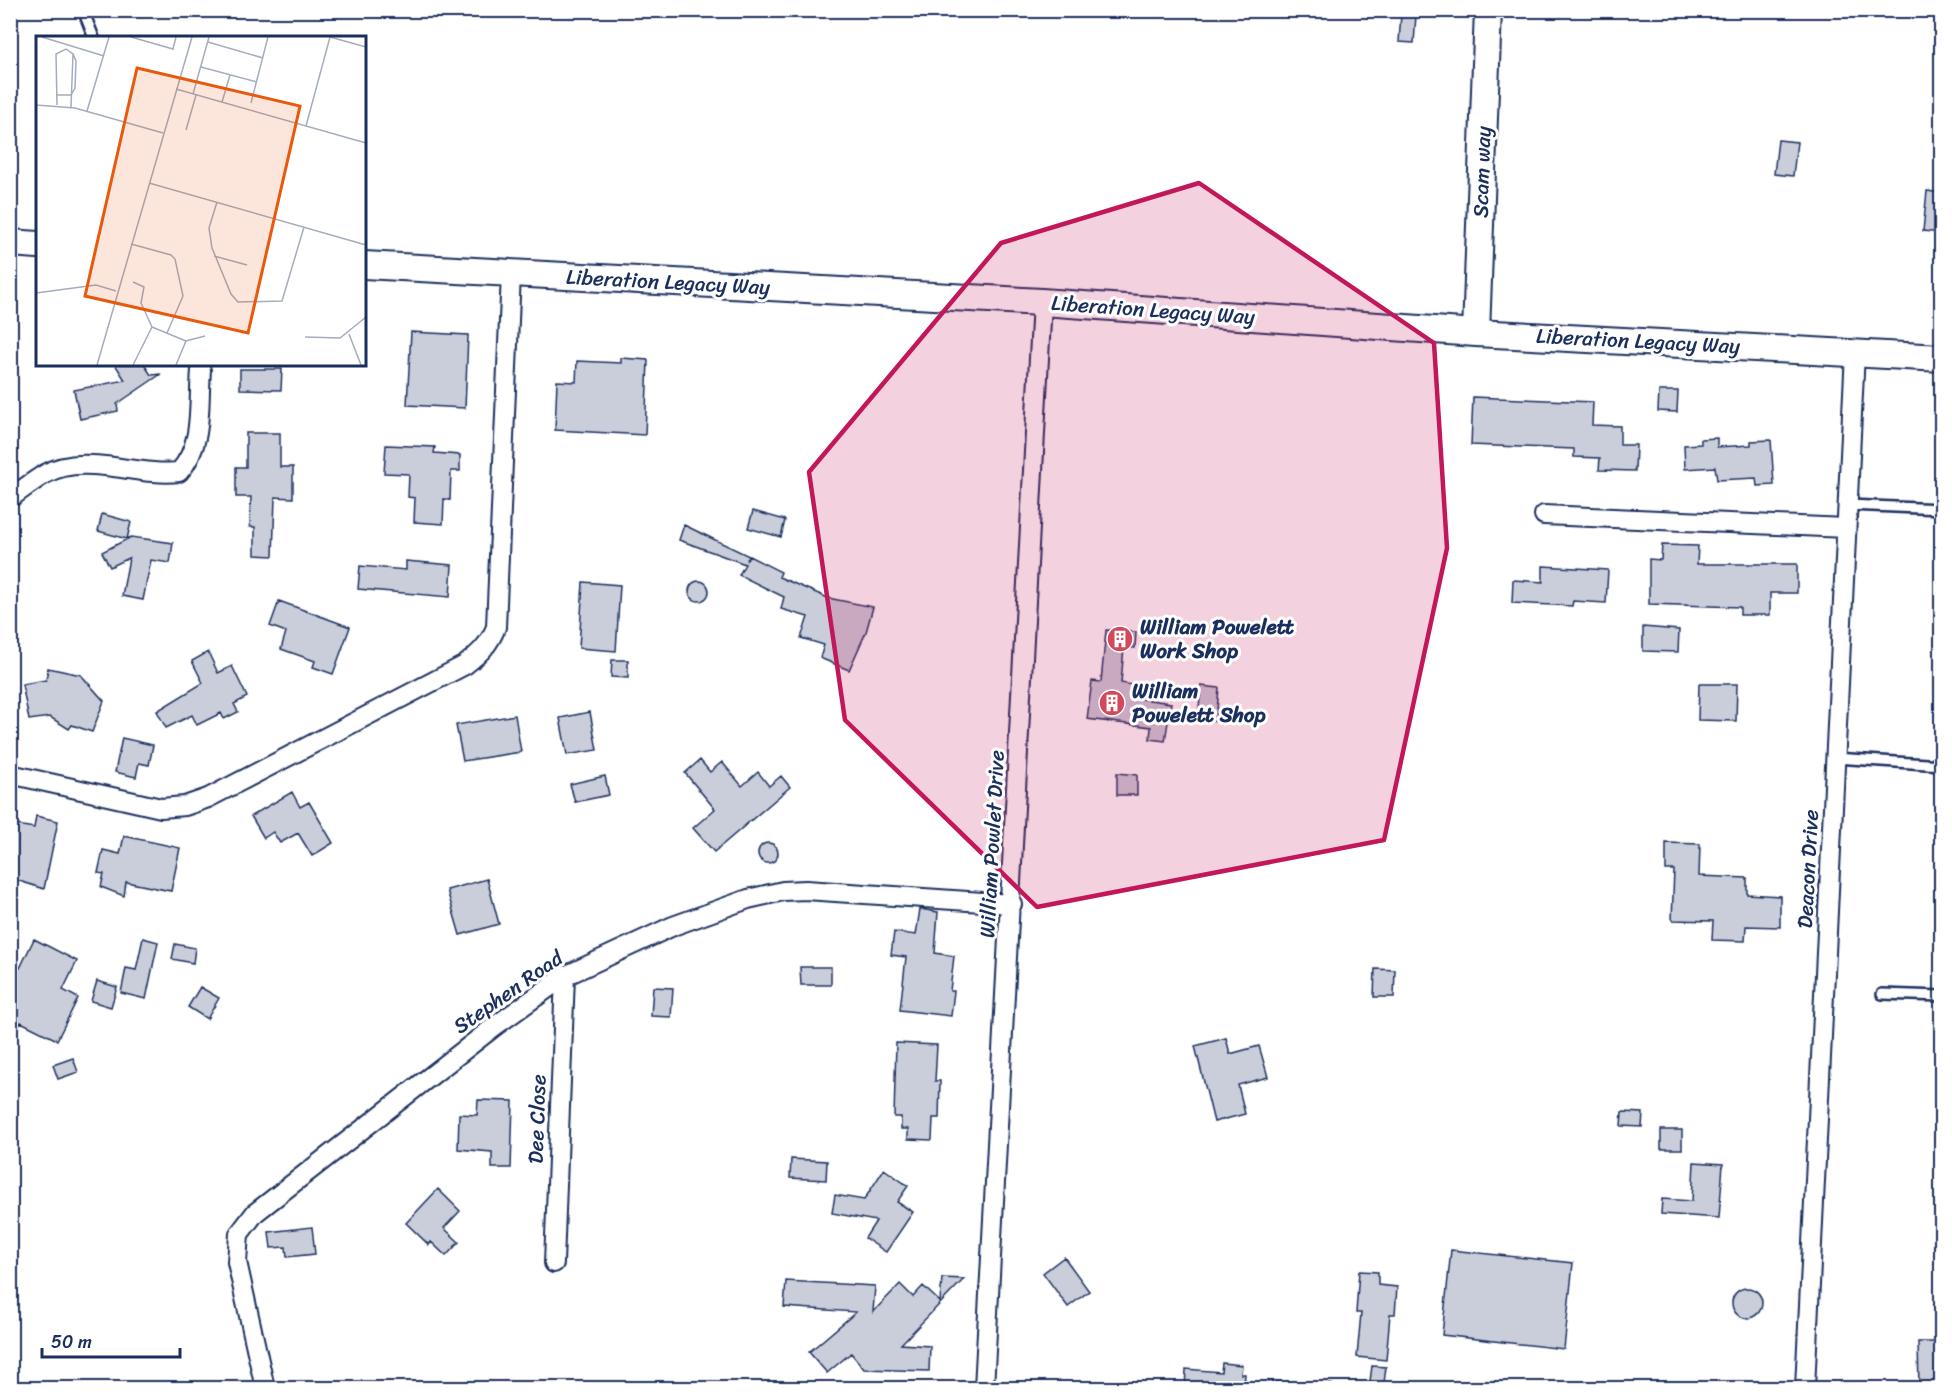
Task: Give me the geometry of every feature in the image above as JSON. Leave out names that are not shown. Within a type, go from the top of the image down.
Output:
[{"type":"main road","name":"Scam way","points":[[1476,333],[1488,10]]},
{"type":"main road","points":[[10,243],[36,245]]},
{"type":"main road","name":"Liberation Legacy Way","points":[[366,265],[1042,302],[1476,333],[1941,358]]},
{"type":"street","points":[[10,774],[161,808],[185,806],[208,798],[465,665],[481,653],[490,642],[496,627],[511,273]]},
{"type":"street","name":"William Powlet Drive","points":[[984,1389],[1012,904],[1042,302]]},
{"type":"street","name":"Deacon Drive","points":[[1805,1389],[1855,352]]},
{"type":"street","points":[[10,498],[46,473],[64,467],[85,466],[162,474],[179,472],[190,460],[196,444],[201,370]]},
{"type":"street","points":[[1544,515],[1846,528]]},
{"type":"street","name":"Stephen Road","points":[[265,1389],[237,1262],[238,1234],[255,1213],[316,1163],[565,976],[672,926],[748,899],[783,891],[806,890],[1012,904]]},
{"type":"street","name":"Dee Close","points":[[554,1263],[565,976]]},
{"type":"lane","points":[[83,10],[93,36]]},
{"type":"lane","points":[[1848,505],[1941,509]]},
{"type":"lane","points":[[1835,758],[1941,765]]},
{"type":"lane","points":[[1882,994],[1941,996]]},
{"type":"highlighted area","points":[[1199,183],[1434,343],[1447,548],[1384,840],[1037,907],[845,720],[809,472],[1001,243]]},
{"type":"shaded area","points":[[1269,1381],[1332,1384],[1332,1388],[1269,1388]]},
{"type":"building","points":[[1401,14],[1416,15],[1414,43],[1399,42]]},
{"type":"building","points":[[1778,140],[1797,142],[1793,176],[1774,174]]},
{"type":"building","points":[[1927,191],[1941,193],[1941,233],[1923,231]]},
{"type":"building","points":[[411,332],[468,335],[465,408],[407,405]]},
{"type":"building","points":[[621,358],[648,360],[645,435],[555,430],[557,381],[576,382],[577,361],[621,363]]},
{"type":"building","points":[[116,366],[145,366],[151,375],[161,374],[117,404],[118,411],[80,419],[74,390],[125,380]]},
{"type":"building","points":[[240,369],[282,369],[281,390],[240,389]]},
{"type":"building","points":[[1659,391],[1678,391],[1677,412],[1658,411]]},
{"type":"building","points":[[1473,397],[1593,402],[1592,425],[1620,426],[1620,445],[1636,445],[1635,471],[1599,470],[1600,458],[1574,457],[1574,449],[1471,445]]},
{"type":"building","points":[[246,433],[280,433],[280,467],[293,467],[293,498],[275,497],[273,556],[255,555],[255,527],[250,527],[251,497],[236,497],[236,467],[246,467]]},
{"type":"building","points":[[1717,438],[1717,447],[1751,445],[1751,441],[1771,440],[1774,485],[1757,486],[1756,478],[1717,480],[1715,467],[1685,469],[1684,445],[1701,444],[1701,439]]},
{"type":"building","points":[[386,445],[435,447],[434,453],[460,455],[460,471],[451,471],[450,500],[444,499],[443,524],[414,522],[415,498],[408,497],[409,474],[384,473]]},
{"type":"building","points":[[753,511],[785,520],[781,537],[748,528]]},
{"type":"building","points":[[102,514],[131,522],[127,539],[98,531]]},
{"type":"building","points":[[684,525],[781,572],[779,577],[828,598],[873,607],[866,632],[849,670],[820,658],[824,645],[801,638],[808,617],[781,609],[784,597],[739,575],[745,564],[679,540]]},
{"type":"building","points":[[131,537],[173,543],[170,563],[151,560],[143,600],[122,596],[129,558],[110,567],[102,552]]},
{"type":"building","points":[[1662,545],[1698,546],[1697,564],[1797,564],[1797,593],[1770,593],[1770,615],[1740,615],[1740,607],[1649,604],[1649,559],[1661,560]]},
{"type":"building","points":[[406,561],[452,565],[450,597],[358,589],[360,566],[406,570]]},
{"type":"building","points":[[1543,566],[1608,570],[1606,603],[1573,601],[1572,606],[1512,603],[1513,580],[1543,582]]},
{"type":"building","points":[[695,581],[703,581],[709,587],[709,595],[703,601],[695,601],[689,595],[689,587]]},
{"type":"building","points":[[583,582],[620,585],[616,651],[579,648]]},
{"type":"building","points":[[279,601],[350,627],[333,674],[313,667],[315,661],[281,649],[286,632],[270,626]]},
{"type":"building","points":[[1643,627],[1679,630],[1678,652],[1643,651]]},
{"type":"building","points":[[1106,630],[1136,632],[1135,648],[1124,647],[1121,683],[1137,686],[1135,698],[1171,703],[1165,741],[1150,739],[1151,727],[1087,719],[1092,681],[1101,682]]},
{"type":"building","points":[[208,652],[218,673],[232,666],[247,697],[234,704],[238,712],[224,719],[221,713],[197,725],[192,715],[166,728],[157,711],[203,683],[192,661]]},
{"type":"building","points":[[612,660],[628,660],[628,678],[611,677]]},
{"type":"building","points":[[48,668],[81,675],[104,701],[92,732],[72,725],[69,729],[50,717],[29,720],[22,684],[46,680]]},
{"type":"building","points":[[1699,684],[1737,684],[1736,721],[1698,720]]},
{"type":"building","points":[[1201,686],[1219,688],[1216,721],[1198,719]]},
{"type":"building","points":[[590,712],[597,750],[567,755],[560,718]]},
{"type":"building","points":[[515,715],[521,752],[463,761],[456,725]]},
{"type":"building","points":[[122,738],[153,745],[149,765],[139,763],[136,777],[115,772]]},
{"type":"building","points":[[700,760],[710,772],[722,762],[742,786],[758,772],[769,786],[781,776],[790,787],[714,852],[693,828],[715,809],[685,773]]},
{"type":"building","points":[[1117,773],[1137,775],[1137,795],[1117,795]]},
{"type":"building","points":[[605,776],[609,795],[575,802],[570,784]]},
{"type":"building","points":[[292,792],[300,807],[309,802],[333,843],[312,856],[298,833],[280,843],[273,832],[264,838],[251,816]]},
{"type":"building","points":[[36,816],[58,821],[44,889],[10,878],[13,850],[10,849],[10,824],[34,828]]},
{"type":"building","points":[[124,836],[180,848],[171,891],[126,882],[124,896],[101,887],[104,874],[98,873],[103,850],[120,854]]},
{"type":"building","points":[[768,843],[775,846],[778,853],[775,860],[768,863],[761,860],[758,853],[761,846]]},
{"type":"building","points":[[1666,843],[1700,844],[1699,876],[1747,878],[1747,894],[1780,896],[1780,927],[1746,926],[1745,941],[1712,940],[1713,921],[1672,920],[1674,870],[1666,870]]},
{"type":"building","points":[[487,879],[499,924],[460,935],[447,890]]},
{"type":"building","points":[[920,909],[938,912],[935,953],[954,956],[950,991],[954,991],[951,1016],[900,1010],[906,957],[891,955],[894,932],[916,935]]},
{"type":"building","points":[[143,938],[158,942],[146,999],[121,993],[126,968],[136,970]]},
{"type":"building","points":[[34,939],[77,961],[63,990],[78,998],[57,1040],[21,1022],[10,1040],[10,963],[20,968]]},
{"type":"building","points":[[175,944],[195,948],[193,963],[172,959]]},
{"type":"building","points":[[800,967],[831,967],[831,985],[801,985]]},
{"type":"building","points":[[1375,969],[1395,970],[1394,997],[1374,997]]},
{"type":"building","points":[[97,981],[117,987],[111,1007],[91,1001]]},
{"type":"building","points":[[200,987],[219,998],[207,1019],[188,1007]]},
{"type":"building","points":[[653,987],[673,988],[671,1017],[651,1016]]},
{"type":"building","points":[[1226,1038],[1230,1054],[1259,1046],[1268,1077],[1238,1085],[1245,1114],[1214,1122],[1195,1046]]},
{"type":"building","points":[[896,1043],[937,1045],[935,1081],[940,1081],[939,1118],[933,1118],[932,1140],[908,1139],[908,1129],[901,1129],[901,1117],[894,1117]]},
{"type":"building","points":[[73,1058],[78,1072],[58,1079],[53,1065]]},
{"type":"building","points":[[478,1100],[513,1101],[511,1168],[492,1168],[492,1152],[458,1149],[459,1114],[477,1115]]},
{"type":"building","points":[[1622,1112],[1643,1113],[1642,1127],[1621,1126]]},
{"type":"building","points":[[1661,1130],[1682,1130],[1682,1149],[1661,1149]]},
{"type":"building","points":[[791,1159],[827,1161],[826,1180],[790,1178]]},
{"type":"building","points":[[1694,1162],[1723,1164],[1719,1218],[1661,1214],[1662,1199],[1692,1201]]},
{"type":"building","points":[[884,1169],[908,1186],[897,1202],[913,1212],[886,1252],[865,1238],[876,1221],[832,1213],[835,1195],[864,1200]]},
{"type":"building","points":[[438,1189],[460,1211],[444,1228],[459,1242],[446,1256],[431,1242],[429,1245],[406,1223]]},
{"type":"building","points":[[312,1227],[315,1254],[287,1257],[286,1247],[271,1248],[269,1232]]},
{"type":"building","points":[[1451,1250],[1573,1263],[1564,1349],[1442,1335]]},
{"type":"building","points":[[1064,1257],[1089,1291],[1068,1307],[1043,1273]]},
{"type":"building","points":[[1359,1271],[1378,1272],[1378,1285],[1397,1287],[1395,1314],[1390,1314],[1386,1360],[1357,1357],[1361,1313],[1356,1313]]},
{"type":"building","points":[[942,1278],[964,1279],[901,1344],[930,1346],[929,1371],[864,1369],[851,1353],[827,1373],[809,1352],[856,1312],[784,1307],[786,1281],[875,1286],[873,1312],[900,1284],[913,1297],[923,1286],[940,1302]]},
{"type":"building","points":[[1747,1288],[1753,1289],[1761,1297],[1761,1309],[1753,1317],[1747,1318],[1741,1317],[1733,1309],[1732,1303],[1733,1297],[1741,1289]]},
{"type":"building","points":[[1918,1342],[1941,1342],[1938,1389],[1919,1389]]},
{"type":"building","points":[[1222,1363],[1242,1365],[1241,1374],[1245,1374],[1244,1389],[1185,1389],[1186,1369],[1221,1372]]},
{"type":"building","points":[[1372,1366],[1386,1367],[1384,1383],[1370,1381]]},
{"type":"place","name":"William Powelett Work Shop","points":[[1120,639]]},
{"type":"place","name":"William Powelett Shop","points":[[1112,703]]}]
